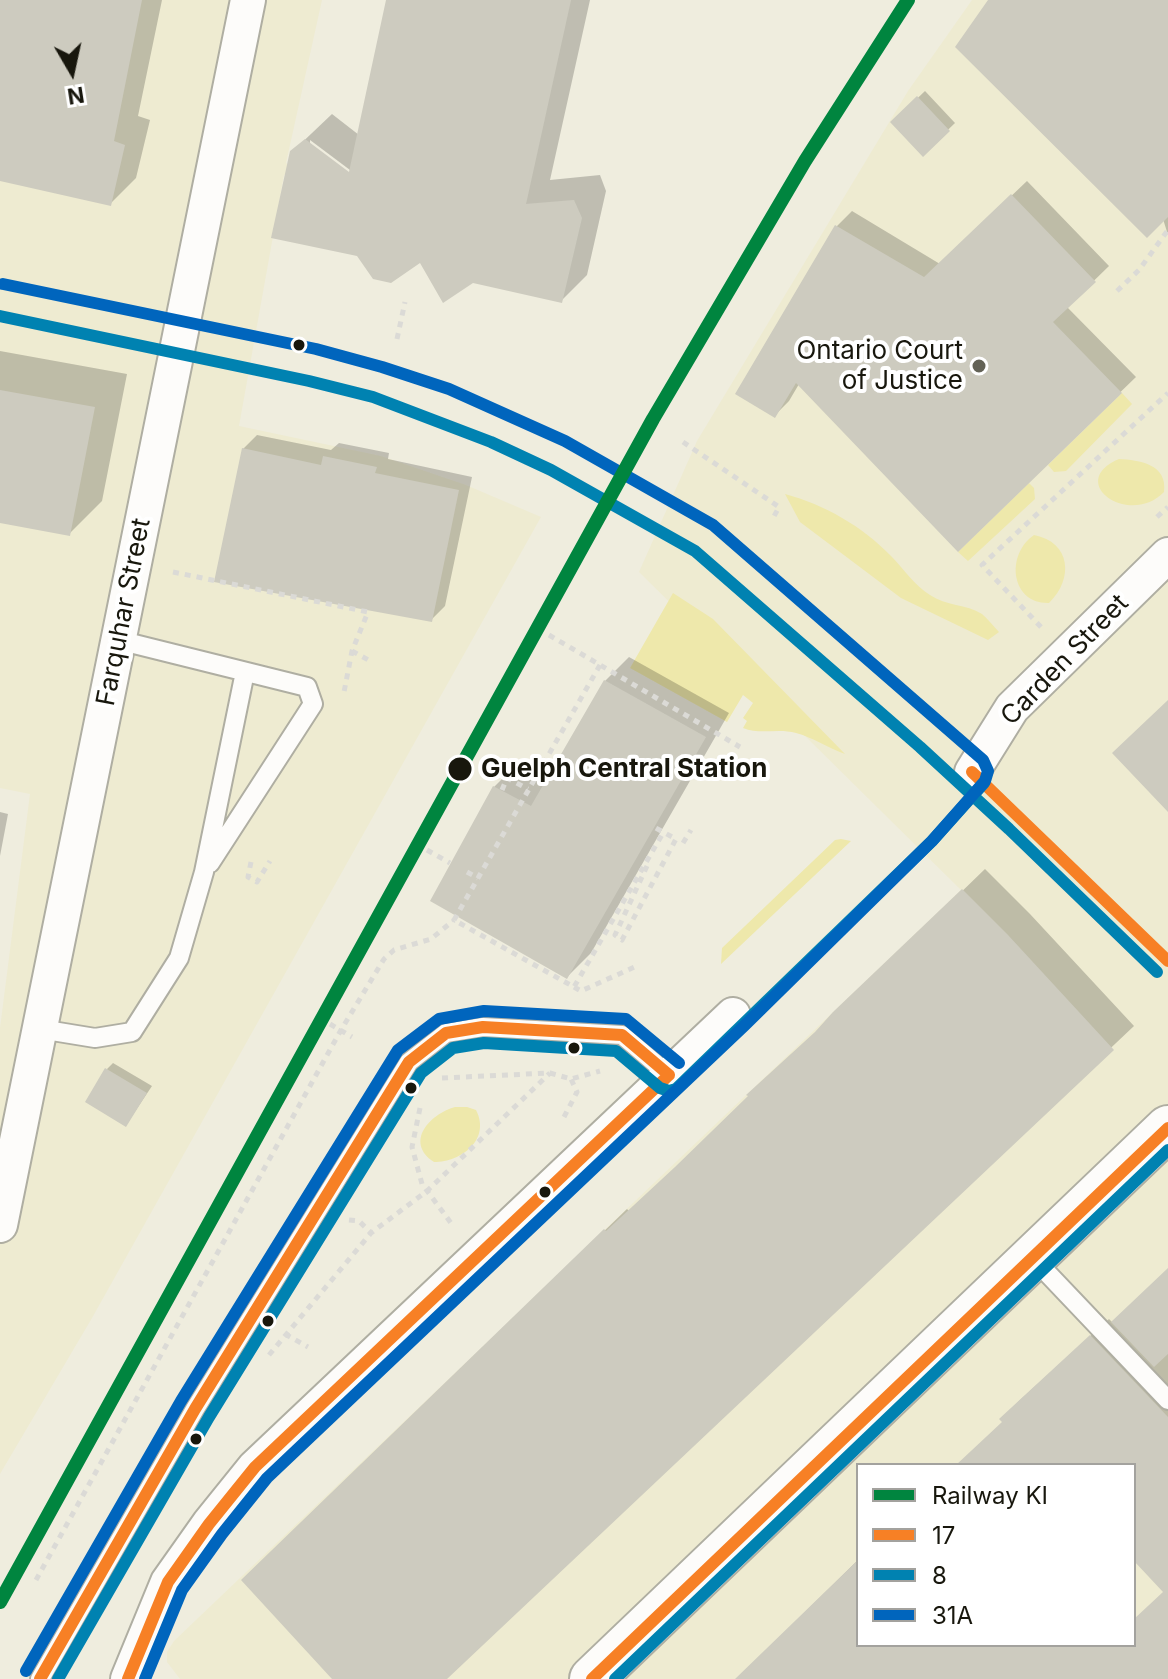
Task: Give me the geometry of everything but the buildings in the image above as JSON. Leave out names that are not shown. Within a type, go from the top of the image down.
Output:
[{"type":"street","name":"Farquhar Street","points":[[0,1225],[248,0]]},
{"type":"street","name":"Carden Street","points":[[972,772],[1012,708],[1168,555]]},
{"type":"street","points":[[128,1679],[168,1582],[255,1467],[733,1015]]},
{"type":"street","points":[[592,1679],[1168,1128]]},
{"type":"lane","points":[[118,640],[307,687],[313,704],[204,872]]},
{"type":"lane","points":[[40,1029],[95,1038],[132,1032],[179,958],[204,872],[245,672]]},
{"type":"lane","points":[[40,1679],[195,1409],[409,1062],[446,1033],[483,1027],[622,1035],[669,1075]]},
{"type":"lane","points":[[1032,1257],[1168,1400]]},
{"type":"path","points":[[1117,291],[1139,270],[1168,230]]},
{"type":"path","points":[[397,339],[405,302]]},
{"type":"path","points":[[1041,627],[982,565],[1168,393]]},
{"type":"path","points":[[683,442],[779,507],[772,520]]},
{"type":"path","points":[[549,635],[740,747]]},
{"type":"path","points":[[352,651],[372,662]]},
{"type":"path","points":[[36,1580],[341,1030],[384,959],[394,950],[431,939],[454,920],[600,665]]},
{"type":"path","points":[[559,736],[568,741]]},
{"type":"path","points":[[502,790],[507,778],[528,789]]},
{"type":"path","points":[[514,814],[524,819]]},
{"type":"path","points":[[654,827],[676,839],[622,940],[615,935],[663,833]]},
{"type":"path","points":[[683,843],[691,830]]},
{"type":"path","points":[[574,987],[663,833]]},
{"type":"path","points":[[427,850],[450,863]]},
{"type":"path","points":[[467,872],[478,878]]},
{"type":"path","points":[[454,920],[581,991],[639,965]]},
{"type":"path","points":[[330,1024],[352,1037]]},
{"type":"path","points":[[440,1078],[550,1073],[571,1079],[600,1071]]},
{"type":"path","points":[[268,1356],[371,1233],[427,1191],[550,1073]]},
{"type":"path","points":[[559,1128],[577,1092],[571,1079]]},
{"type":"path","points":[[420,1106],[412,1147],[422,1184],[451,1223]]},
{"type":"path","points":[[338,1219],[359,1221],[371,1233]]},
{"type":"path","points":[[277,1329],[308,1347]]},
{"type":"shaded area","points":[[0,0],[322,0],[286,163],[295,171],[284,175],[239,426],[381,456],[466,485],[541,517],[92,1318],[0,1474],[0,1028],[30,794],[0,788]]},
{"type":"shaded area","points":[[972,0],[1168,0],[1168,1679],[180,1679],[167,1662],[167,1652],[174,1641],[961,890],[639,572],[697,441],[908,91]]},
{"type":"shaded area","points":[[1122,393],[1132,404],[1066,471],[1054,472],[1048,465]]},
{"type":"shaded area","points":[[1119,459],[1143,462],[1157,470],[1164,483],[1164,492],[1150,502],[1135,505],[1108,498],[1100,489],[1098,479],[1104,468]]},
{"type":"shaded area","points":[[1029,483],[1034,488],[1035,499],[968,561],[958,552]]},
{"type":"shaded area","points":[[785,494],[814,504],[855,526],[880,545],[924,591],[936,599],[982,614],[999,632],[988,640],[901,598],[800,522]]},
{"type":"shaded area","points":[[1034,535],[1055,545],[1065,563],[1062,583],[1049,603],[1027,596],[1016,577],[1019,554]]},
{"type":"shaded area","points":[[673,593],[713,619],[845,754],[796,733],[743,728],[747,721],[743,718],[753,703],[743,695],[727,722],[630,668]]},
{"type":"shaded area","points":[[835,840],[851,841],[721,964],[722,948]]},
{"type":"shaded area","points":[[455,1107],[476,1110],[480,1121],[477,1139],[464,1153],[434,1162],[421,1146],[424,1130],[437,1116]]},
{"type":"rail line","name":"KI","points":[[0,1602],[653,419],[805,161],[908,0]]},
{"type":"transit line","name":"31A","points":[[3,284],[316,349],[382,367],[449,389],[565,441],[713,525],[983,760],[988,771],[985,781],[932,841],[744,1026],[267,1478],[182,1590],[145,1679]]},
{"type":"transit line","name":"8","points":[[0,316],[373,397],[491,442],[551,470],[695,551],[920,747],[1157,972]]},
{"type":"transit line","name":"17","points":[[972,772],[1168,961]]},
{"type":"transit line","name":"8","points":[[58,1679],[209,1417],[421,1073],[453,1048],[484,1043],[616,1051],[660,1088],[669,1091],[676,1089],[932,841],[984,783]]},
{"type":"transit line","name":"31A","points":[[26,1671],[181,1401],[398,1050],[439,1019],[484,1011],[626,1019],[679,1063]]},
{"type":"transit line","name":"17","points":[[40,1679],[195,1409],[409,1062],[446,1033],[483,1027],[622,1035],[669,1075]]},
{"type":"transit line","name":"17","points":[[128,1679],[168,1582],[255,1467],[669,1075]]},
{"type":"transit line","name":"17","points":[[592,1679],[1168,1128]]},
{"type":"transit line","name":"8","points":[[615,1679],[1168,1150]]},
{"type":"place","name":"Ontario Court of Justice","points":[[979,366]]},
{"type":"place","name":"Guelph Central Station","points":[[460,769]]}]
